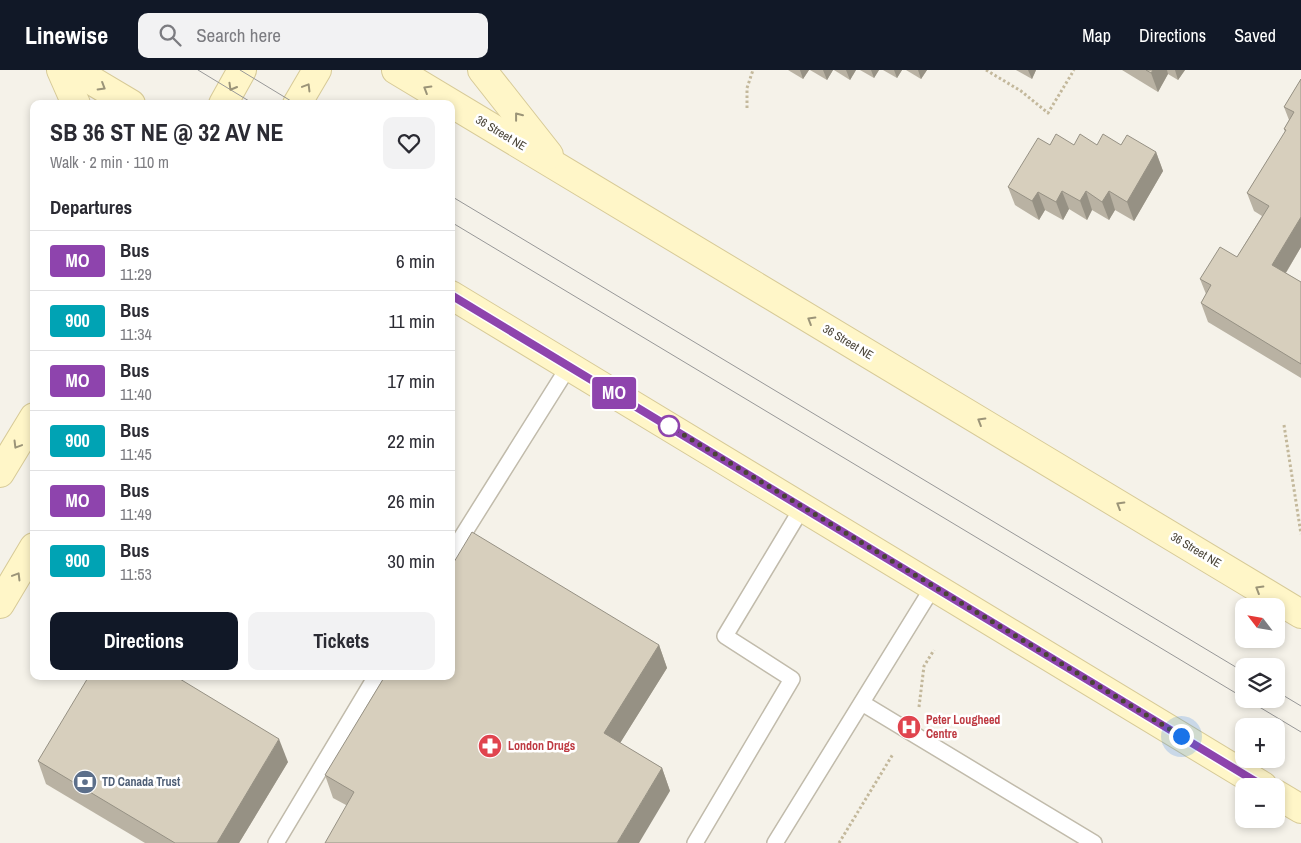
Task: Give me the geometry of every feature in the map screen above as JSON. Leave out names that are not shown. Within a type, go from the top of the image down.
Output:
[{"type":"main road","points":[[60,70],[74,100]]},
{"type":"main road","points":[[74,70],[123,100]]},
{"type":"main road","points":[[225,100],[242,70]]},
{"type":"main road","points":[[299,100],[317,70]]},
{"type":"main road","name":"36 Street NE","points":[[396,70],[446,100]]},
{"type":"main road","points":[[482,70],[559,168]]},
{"type":"main road","name":"36 Street NE","points":[[455,105],[1301,614]]},
{"type":"main road","points":[[455,297],[1250,778]]},
{"type":"main road","points":[[0,473],[30,424]]},
{"type":"main road","points":[[0,604],[30,554]]},
{"type":"main road","points":[[1285,799],[1301,809]]},
{"type":"lane","points":[[455,548],[569,366]]},
{"type":"lane","points":[[695,843],[792,679],[725,636],[802,508]]},
{"type":"lane","points":[[775,843],[934,587]]},
{"type":"lane","points":[[276,843],[374,680]]},
{"type":"lane","points":[[862,703],[1094,843]]},
{"type":"path","points":[[747,108],[747,88],[753,70]]},
{"type":"path","points":[[986,70],[1021,91],[1048,113],[1074,70]]},
{"type":"path","points":[[1284,425],[1301,534]]},
{"type":"path","points":[[918,715],[924,666],[934,650]]},
{"type":"path","points":[[839,843],[896,750]]},
{"type":"building","points":[[1301,79],[1301,217],[1272,265],[1301,282],[1301,364],[1201,303],[1211,285],[1200,279],[1220,247],[1237,257],[1269,206],[1247,193],[1286,130],[1284,129],[1294,112],[1284,107]]},
{"type":"building","points":[[1056,134],[1074,145],[1080,134],[1097,145],[1103,134],[1121,145],[1127,135],[1156,152],[1127,202],[1109,191],[1102,202],[1086,191],[1080,201],[1062,191],[1056,202],[1038,192],[1032,201],[1008,187],[1038,138],[1050,145]]},
{"type":"building","points":[[472,532],[659,645],[604,733],[662,768],[617,843],[325,843],[354,792],[325,775],[383,680],[455,680],[455,560]]},
{"type":"building","points":[[87,680],[182,680],[279,739],[217,843],[175,843],[38,761]]},
{"type":"tram line","points":[[198,70],[247,100]]},
{"type":"tram line","points":[[240,70],[289,100]]},
{"type":"tram line","points":[[455,198],[1235,667]]},
{"type":"tram line","points":[[455,224],[1235,693]]},
{"type":"tram line","points":[[1285,696],[1301,706]]},
{"type":"tram line","points":[[1261,708],[1301,732]]},
{"type":"bus line","name":"MO","points":[[455,297],[1250,778]]},
{"type":"place","name":"Peter Lougheed Centre","points":[[909,727]]},
{"type":"place","name":"London Drugs","points":[[490,746]]},
{"type":"place","name":"TD Canada Trust","points":[[85,782]]},
{"type":"route","points":[[669,426],[1181,736]]}]
